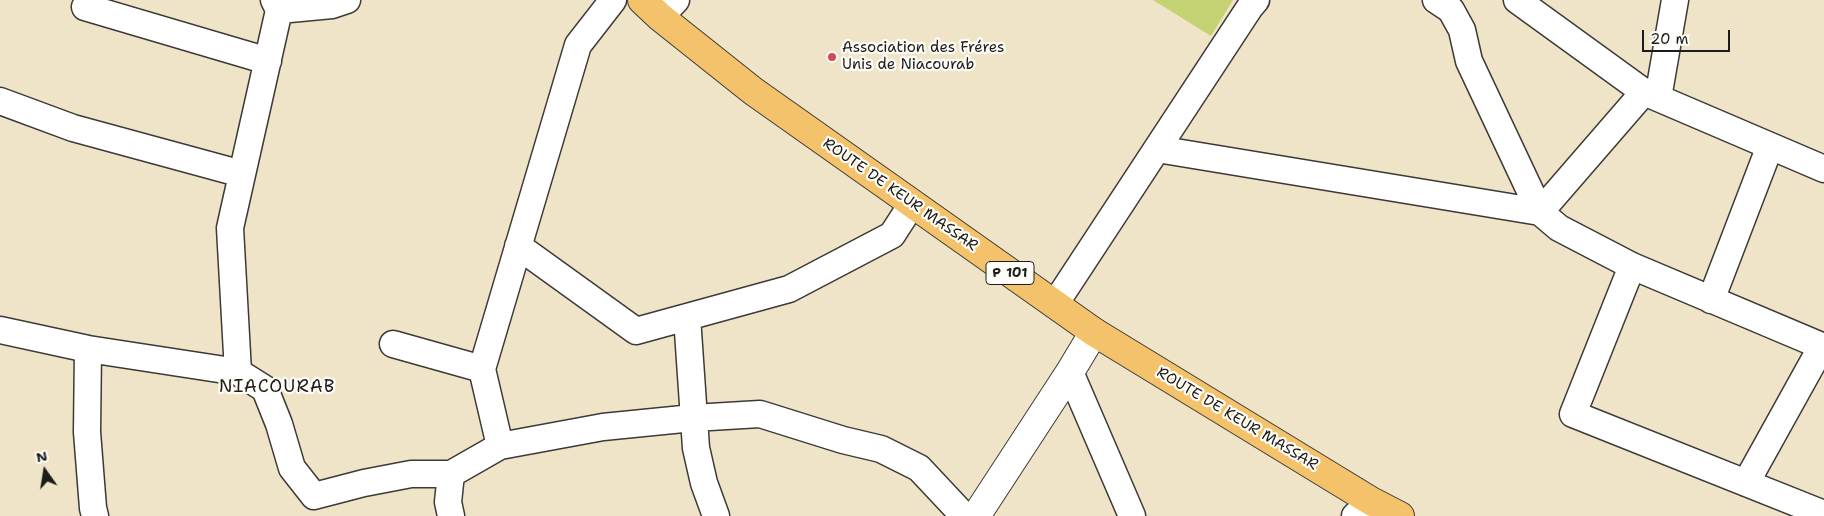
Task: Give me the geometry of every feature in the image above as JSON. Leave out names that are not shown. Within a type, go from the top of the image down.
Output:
[{"type":"main road","name":"ROUTE DE KEUR MASSAR","points":[[659,6],[753,92],[1094,332],[1363,508],[1400,516]]},
{"type":"street","points":[[238,372],[230,228],[268,61],[277,5],[332,5],[347,0]]},
{"type":"street","points":[[500,446],[482,369],[578,44],[613,0]]},
{"type":"street","points":[[1055,304],[1256,0]]},
{"type":"street","points":[[1436,0],[1450,10],[1462,30],[1470,61],[1540,212],[1559,228],[1632,266],[1823,347],[1746,483]]},
{"type":"street","points":[[1517,0],[1651,95],[1824,169]]},
{"type":"street","points":[[1540,212],[1651,95],[1675,0]]},
{"type":"street","points":[[85,7],[268,61]]},
{"type":"street","points":[[0,101],[73,128],[242,174]]},
{"type":"street","points":[[1711,300],[1770,146]]},
{"type":"street","points":[[1157,149],[1540,212]]},
{"type":"street","points":[[518,246],[636,331],[789,289],[892,235],[912,204]]},
{"type":"street","points":[[1632,266],[1573,414],[1824,514]]},
{"type":"street","points":[[687,317],[692,418],[696,448],[704,482],[716,516]]},
{"type":"street","points":[[0,330],[88,349],[238,372],[265,389],[279,424],[292,468],[314,496],[364,483],[411,474],[451,474],[500,446],[604,427],[692,418],[760,414],[843,440],[881,449],[919,468],[964,516]]},
{"type":"street","points":[[976,516],[1094,332]]},
{"type":"street","points":[[393,344],[482,369]]},
{"type":"street","points":[[88,349],[87,432],[95,516]]},
{"type":"street","points":[[1070,372],[1132,516]]},
{"type":"street","points":[[451,474],[448,502],[451,516]]},
{"type":"green space","points":[[1153,0],[1233,0],[1211,36]]},
{"type":"place","name":"Association des Fréres Unis de Niacourab","points":[[832,57]]},
{"type":"district","name":"NIACOURAB","points":[[277,387]]}]
